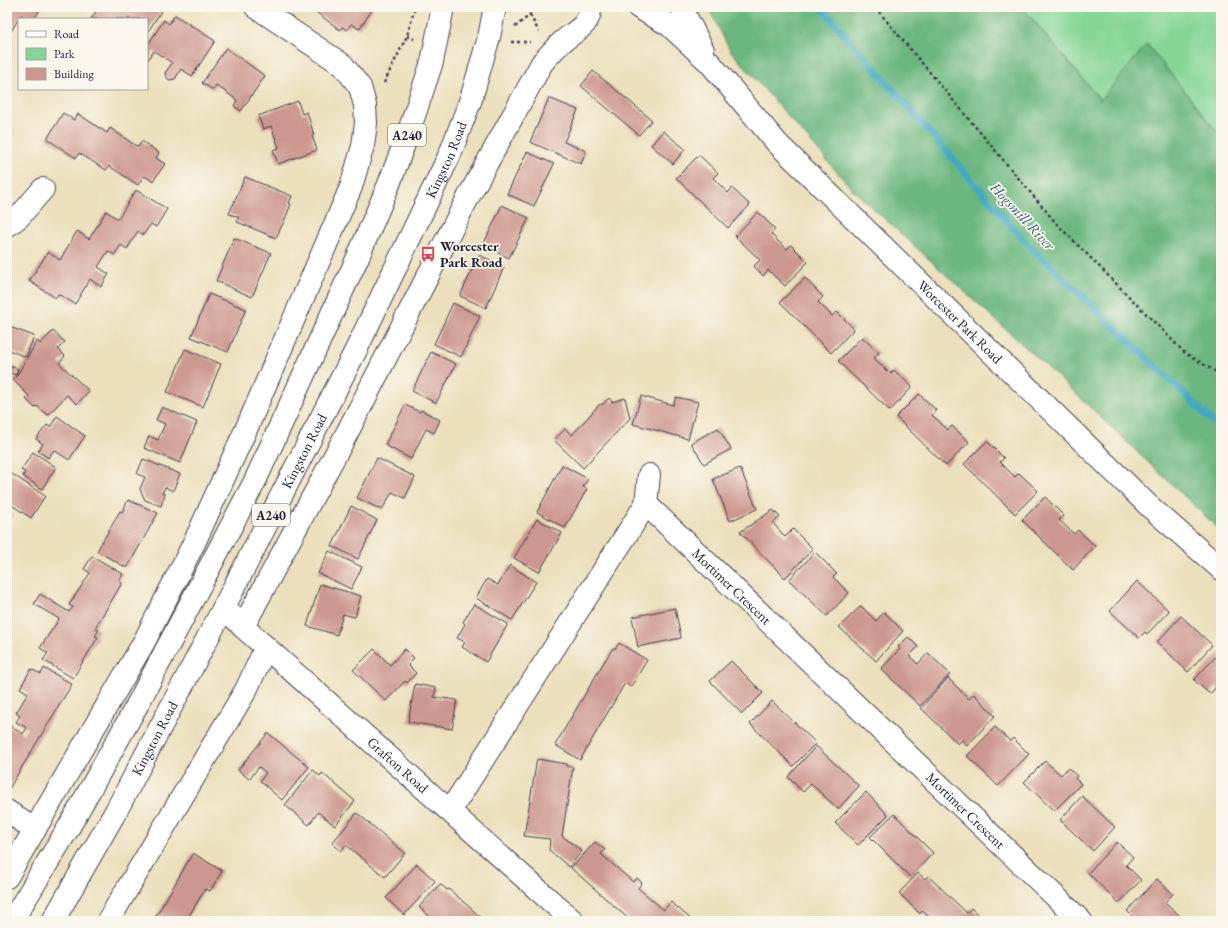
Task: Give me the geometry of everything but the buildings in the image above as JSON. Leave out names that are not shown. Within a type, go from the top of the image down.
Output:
[{"type":"main road","points":[[7,877],[144,642],[195,541],[248,425],[351,186],[363,146],[366,123],[365,105],[360,87],[343,65],[256,7]]},
{"type":"main road","name":"A240","points":[[12,921],[69,827],[135,709],[255,481],[354,266],[389,184],[432,62],[443,7]]},
{"type":"main road","name":"Kingston Road","points":[[53,921],[116,811],[224,607],[356,350],[450,154],[471,99],[489,37],[495,7]]},
{"type":"main road","points":[[243,627],[347,433],[471,192],[542,63],[558,45],[581,29],[588,21],[590,7]]},
{"type":"main road","points":[[638,7],[669,25],[710,63]]},
{"type":"main road","points":[[681,7],[710,63]]},
{"type":"main road","name":"Worcester Park Road","points":[[710,63],[777,143],[1149,506],[1221,569]]},
{"type":"main road","points":[[7,226],[19,217],[43,189]]},
{"type":"main road","points":[[450,811],[646,504],[649,475]]},
{"type":"main road","name":"Mortimer Crescent","points":[[646,504],[1081,921]]},
{"type":"main road","name":"Grafton Road","points":[[224,607],[243,627],[573,921]]},
{"type":"main road","points":[[108,921],[246,690],[266,647]]},
{"type":"main road","points":[[7,811],[35,830]]},
{"type":"path","points":[[365,105],[386,81],[407,36],[415,7]]},
{"type":"path","points":[[529,7],[530,15],[542,36]]},
{"type":"path","points":[[875,7],[1056,223],[1185,353],[1221,374]]},
{"type":"path","points":[[511,32],[517,24],[530,15]]},
{"type":"path","points":[[508,42],[510,37]]},
{"type":"green space","points":[[708,7],[1022,7],[1100,100],[1147,44],[1221,137],[1221,531],[1057,376],[851,188],[730,50]]},
{"type":"green space","points":[[1022,7],[1221,7],[1221,137],[1147,44],[1101,100]]},
{"type":"waterway","name":"Hogsmill River","points":[[821,7],[1024,240],[1221,429]]},
{"type":"place","name":"Worcester Park Road","points":[[428,254]]}]
